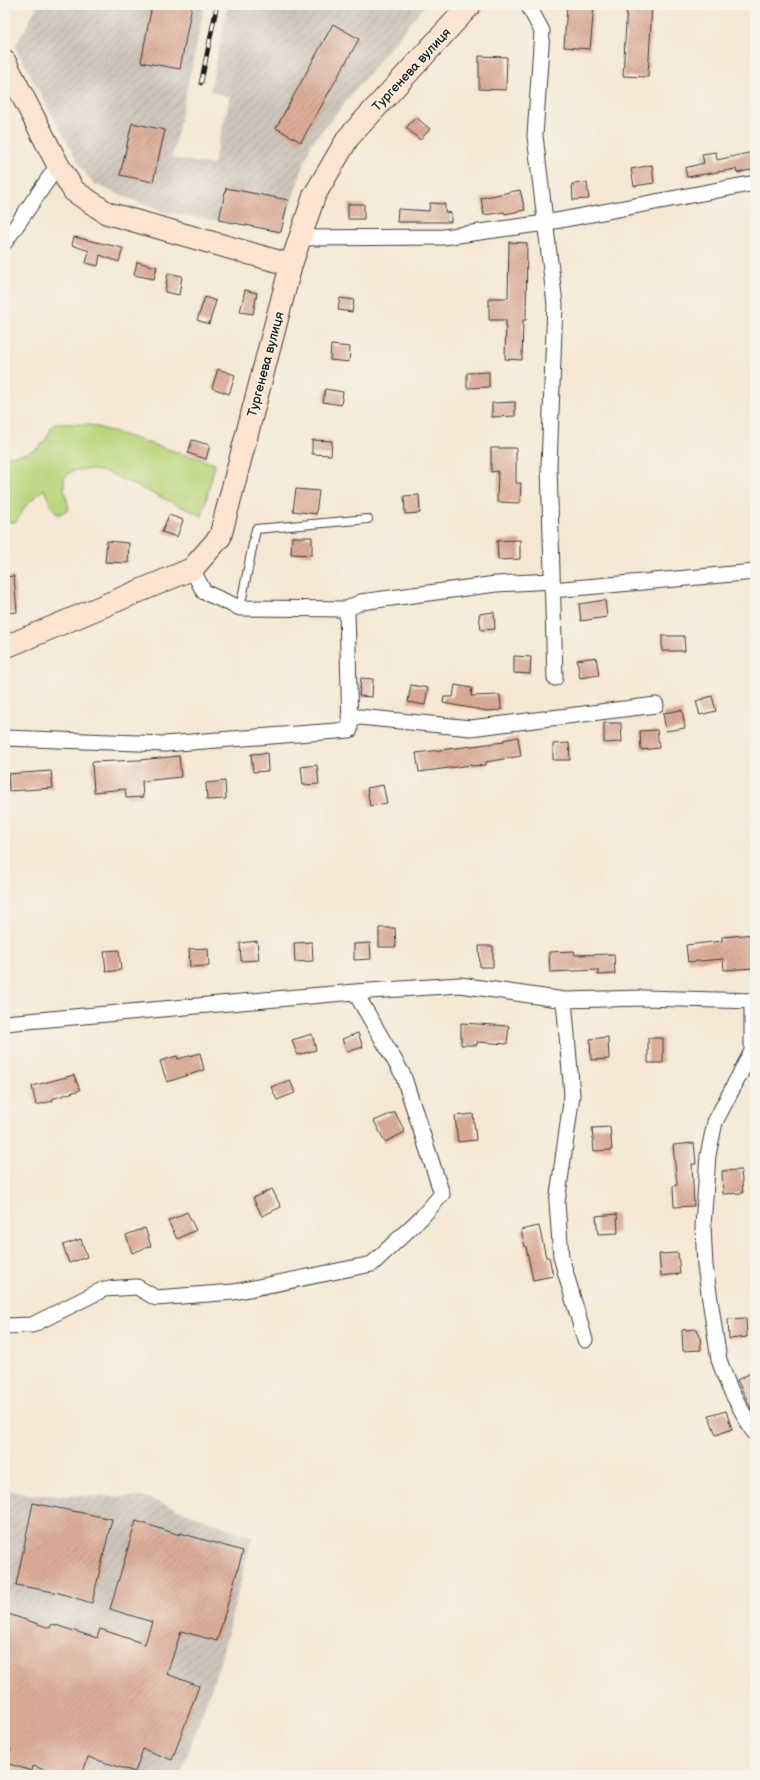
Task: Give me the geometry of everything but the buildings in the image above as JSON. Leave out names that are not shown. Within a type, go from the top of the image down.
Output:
[{"type":"street","name":"Тургенева вулиця","points":[[5,647],[192,569],[220,537],[291,265],[314,196],[348,138],[470,5]]},
{"type":"street","points":[[528,5],[542,31],[535,136],[555,304],[549,466],[555,678]]},
{"type":"street","points":[[5,62],[58,165],[74,191],[107,213],[291,265]]},
{"type":"street","points":[[5,242],[58,165]]},
{"type":"street","points":[[301,238],[444,237],[545,223],[755,183]]},
{"type":"street","points":[[192,569],[204,592],[240,608],[347,609],[361,602],[496,584],[552,586],[755,572]]},
{"type":"street","points":[[5,738],[165,744],[350,730],[347,609]]},
{"type":"street","points":[[349,716],[471,728],[656,705]]},
{"type":"street","points":[[5,1023],[355,992],[460,985],[564,1000],[644,998],[753,1001],[752,1052],[715,1122],[708,1155],[703,1226],[705,1266],[719,1360],[729,1386],[755,1433]]},
{"type":"street","points":[[5,1326],[32,1325],[104,1289],[137,1287],[156,1298],[234,1292],[372,1264],[422,1217],[442,1194],[403,1074],[355,992]]},
{"type":"street","points":[[564,1000],[572,1095],[557,1202],[561,1257],[585,1340]]},
{"type":"lane","points":[[240,608],[256,529],[368,519]]},
{"type":"shaded area","points":[[38,5],[205,5],[172,158],[213,165],[230,97],[210,91],[228,5],[425,5],[311,144],[281,232],[161,211],[94,184],[82,169],[15,47]]},
{"type":"shaded area","points":[[5,1489],[34,1495],[145,1497],[252,1537],[219,1666],[180,1775],[5,1775]]},
{"type":"green space","points":[[58,423],[91,425],[215,464],[202,516],[106,472],[86,469],[72,471],[64,478],[64,489],[69,509],[58,515],[51,506],[44,489],[26,505],[16,522],[5,522],[5,456],[21,454],[34,450],[45,441],[52,426]]},
{"type":"railway","points":[[5,9],[8,5]]},
{"type":"railway","points":[[201,83],[217,5]]}]
